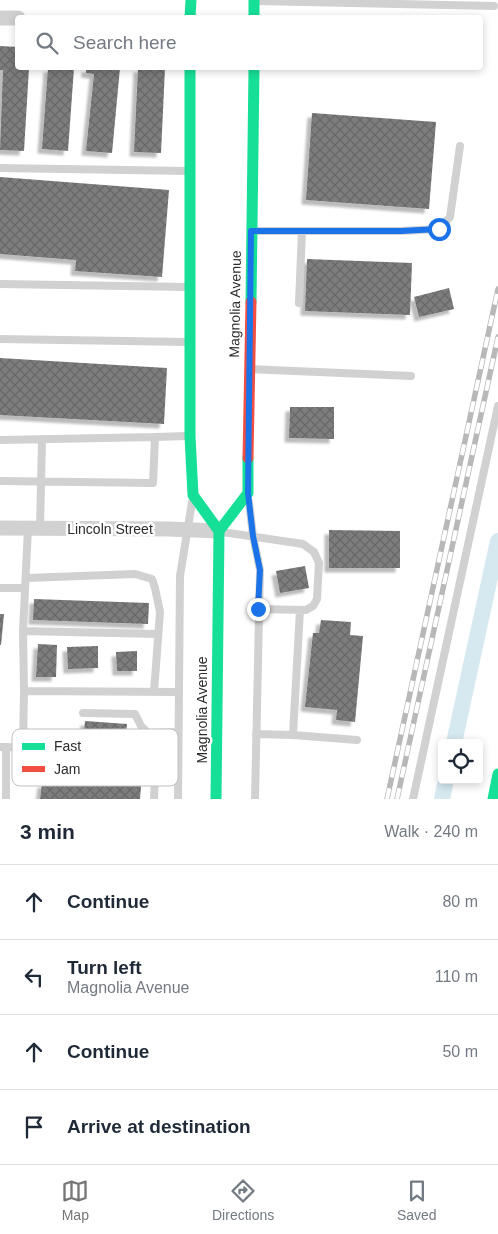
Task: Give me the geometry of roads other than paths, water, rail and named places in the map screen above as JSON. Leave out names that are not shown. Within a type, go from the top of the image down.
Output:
[{"type":"main road","points":[[190,15],[191,0]]},
{"type":"main road","points":[[254,0],[254,15]]},
{"type":"main road","points":[[190,70],[190,436],[193,495],[219,531],[248,493]]},
{"type":"main road","name":"Magnolia Avenue","points":[[248,493],[254,70]]},
{"type":"main road","name":"Magnolia Avenue","points":[[216,799],[219,531]]},
{"type":"main road","points":[[493,799],[498,774]]},
{"type":"street","points":[[0,18],[15,18]]},
{"type":"street","name":"Lincoln Street","points":[[0,528],[219,531]]},
{"type":"lane","points":[[254,0],[494,6]]},
{"type":"lane","points":[[251,231],[401,231],[439,229],[450,217],[460,146]]},
{"type":"lane","points":[[0,168],[190,170]]},
{"type":"lane","points":[[299,303],[302,231]]},
{"type":"lane","points":[[0,284],[190,287]]},
{"type":"lane","points":[[0,339],[190,342]]},
{"type":"lane","points":[[249,369],[411,376]]},
{"type":"lane","points":[[413,799],[498,406]]},
{"type":"lane","points":[[0,440],[190,436]]},
{"type":"lane","points":[[0,481],[153,483],[155,437]]},
{"type":"lane","points":[[23,729],[25,588],[41,482],[42,439]]},
{"type":"lane","points":[[248,493],[253,536],[260,570],[255,799]]},
{"type":"lane","points":[[178,799],[180,576],[193,495]]},
{"type":"lane","points":[[219,531],[303,544],[314,552],[319,563],[317,599],[313,606],[306,610],[258,609]]},
{"type":"lane","points":[[26,578],[135,574],[152,579],[160,612],[154,692]]},
{"type":"lane","points":[[0,588],[25,588]]},
{"type":"lane","points":[[293,735],[300,610]]},
{"type":"lane","points":[[23,631],[158,634]]},
{"type":"lane","points":[[24,691],[178,692]]},
{"type":"lane","points":[[83,713],[135,714],[144,729]]},
{"type":"lane","points":[[256,734],[357,740]]},
{"type":"lane","points":[[3,747],[6,799]]},
{"type":"lane","points":[[154,799],[155,786]]},
{"type":"waterway","points":[[455,739],[498,541]]},
{"type":"waterway","points":[[442,799],[445,784]]},
{"type":"railway","points":[[387,799],[498,289]]},
{"type":"railway","points":[[397,799],[498,337]]}]
